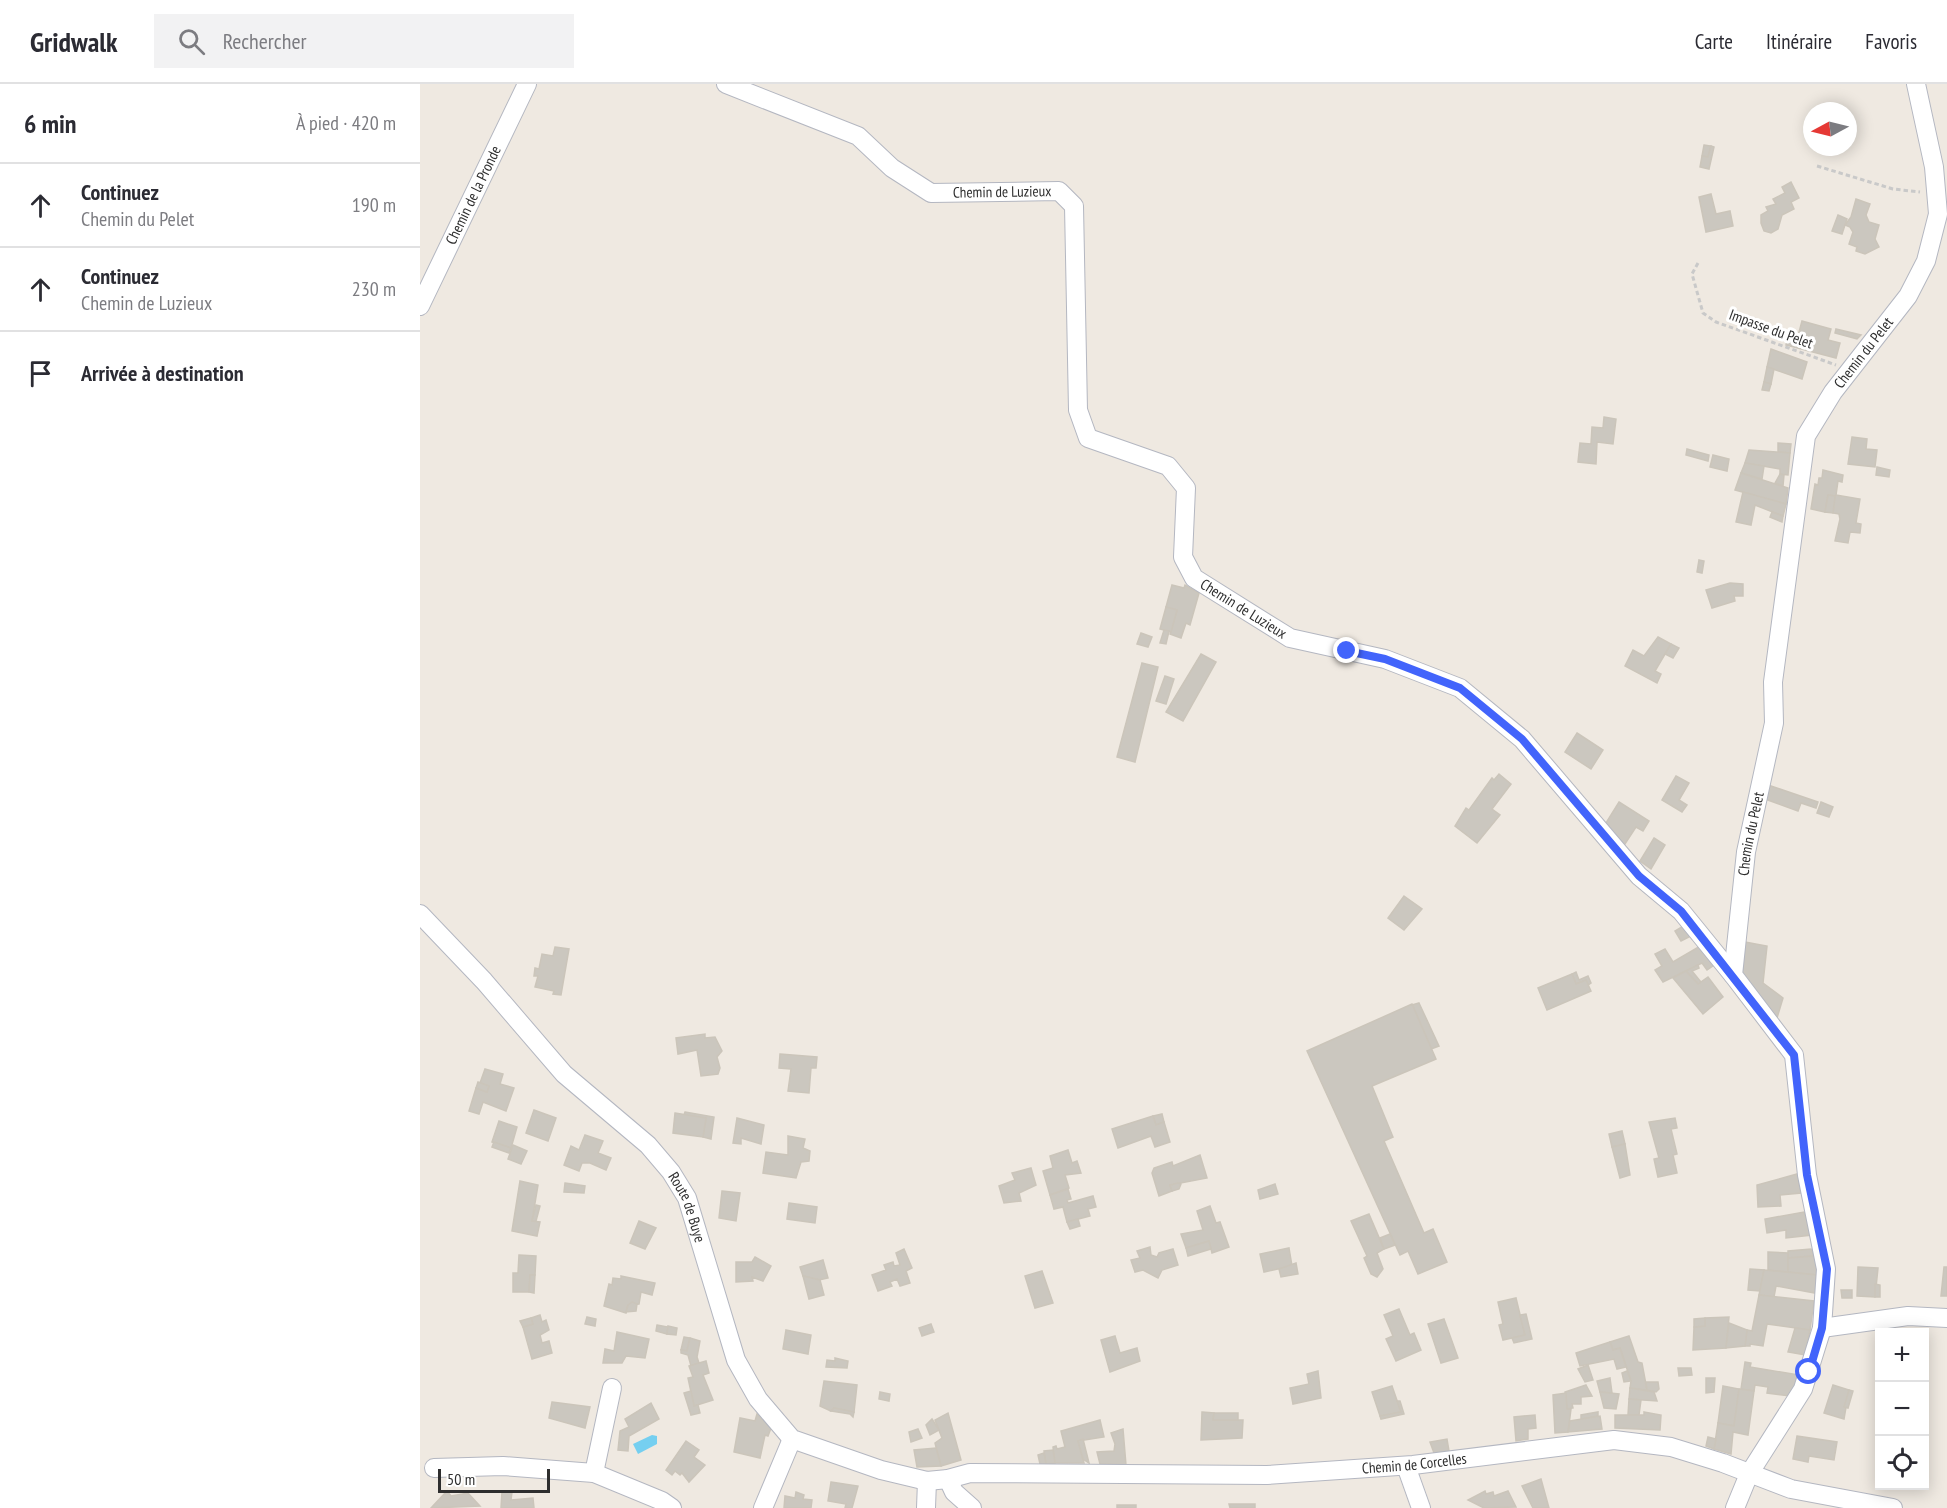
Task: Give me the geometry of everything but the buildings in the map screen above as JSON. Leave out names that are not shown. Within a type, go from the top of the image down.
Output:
[{"type":"street","name":"Chemin de la Pronde","points":[[420,306],[527,84]]},
{"type":"street","name":"Chemin de Luzieux","points":[[726,84],[858,136],[892,168],[931,193],[1059,191],[1074,206],[1078,410],[1088,438],[1168,466],[1186,488],[1183,557],[1194,578],[1290,639],[1385,659],[1460,688],[1522,739],[1639,876],[1681,911],[1733,975]]},
{"type":"street","name":"Chemin du Pelet","points":[[1733,975],[1746,852],[1774,723],[1773,682],[1806,436],[1833,392],[1908,296],[1926,261],[1938,214],[1934,167],[1916,84]]},
{"type":"street","name":"Route de Buye","points":[[420,914],[484,981],[564,1074],[648,1145],[671,1172],[687,1198],[736,1360],[758,1399],[792,1439]]},
{"type":"street","points":[[1733,975],[1794,1055],[1807,1175],[1827,1269],[1822,1328],[1803,1389],[1749,1474],[1735,1508]]},
{"type":"street","points":[[1822,1328],[1908,1316],[1947,1318]]},
{"type":"street","points":[[594,1473],[612,1388]]},
{"type":"street","points":[[763,1508],[792,1439],[881,1470],[927,1481],[926,1508]]},
{"type":"street","name":"Chemin de Corcelles","points":[[927,1481],[948,1479],[970,1473],[1267,1475],[1406,1466],[1614,1440],[1671,1447],[1723,1463],[1791,1490],[1893,1508]]},
{"type":"street","points":[[434,1468],[503,1466],[594,1473],[662,1501],[672,1508]]},
{"type":"street","points":[[1406,1466],[1421,1508]]},
{"type":"street","points":[[948,1479],[954,1492],[972,1508]]},
{"type":"path","points":[[1817,166],[1893,189],[1936,195]]},
{"type":"path","name":"Impasse du Pelet","points":[[1698,263],[1692,274],[1703,313],[1716,322],[1850,370]]},
{"type":"water","points":[[652,1435],[657,1436],[657,1444],[638,1454],[633,1444]]},
{"type":"route","points":[[1347,651],[1385,659],[1460,688],[1522,739],[1639,876],[1681,911],[1794,1055],[1807,1175],[1823,1239],[1827,1269],[1822,1328],[1809,1372]]}]
